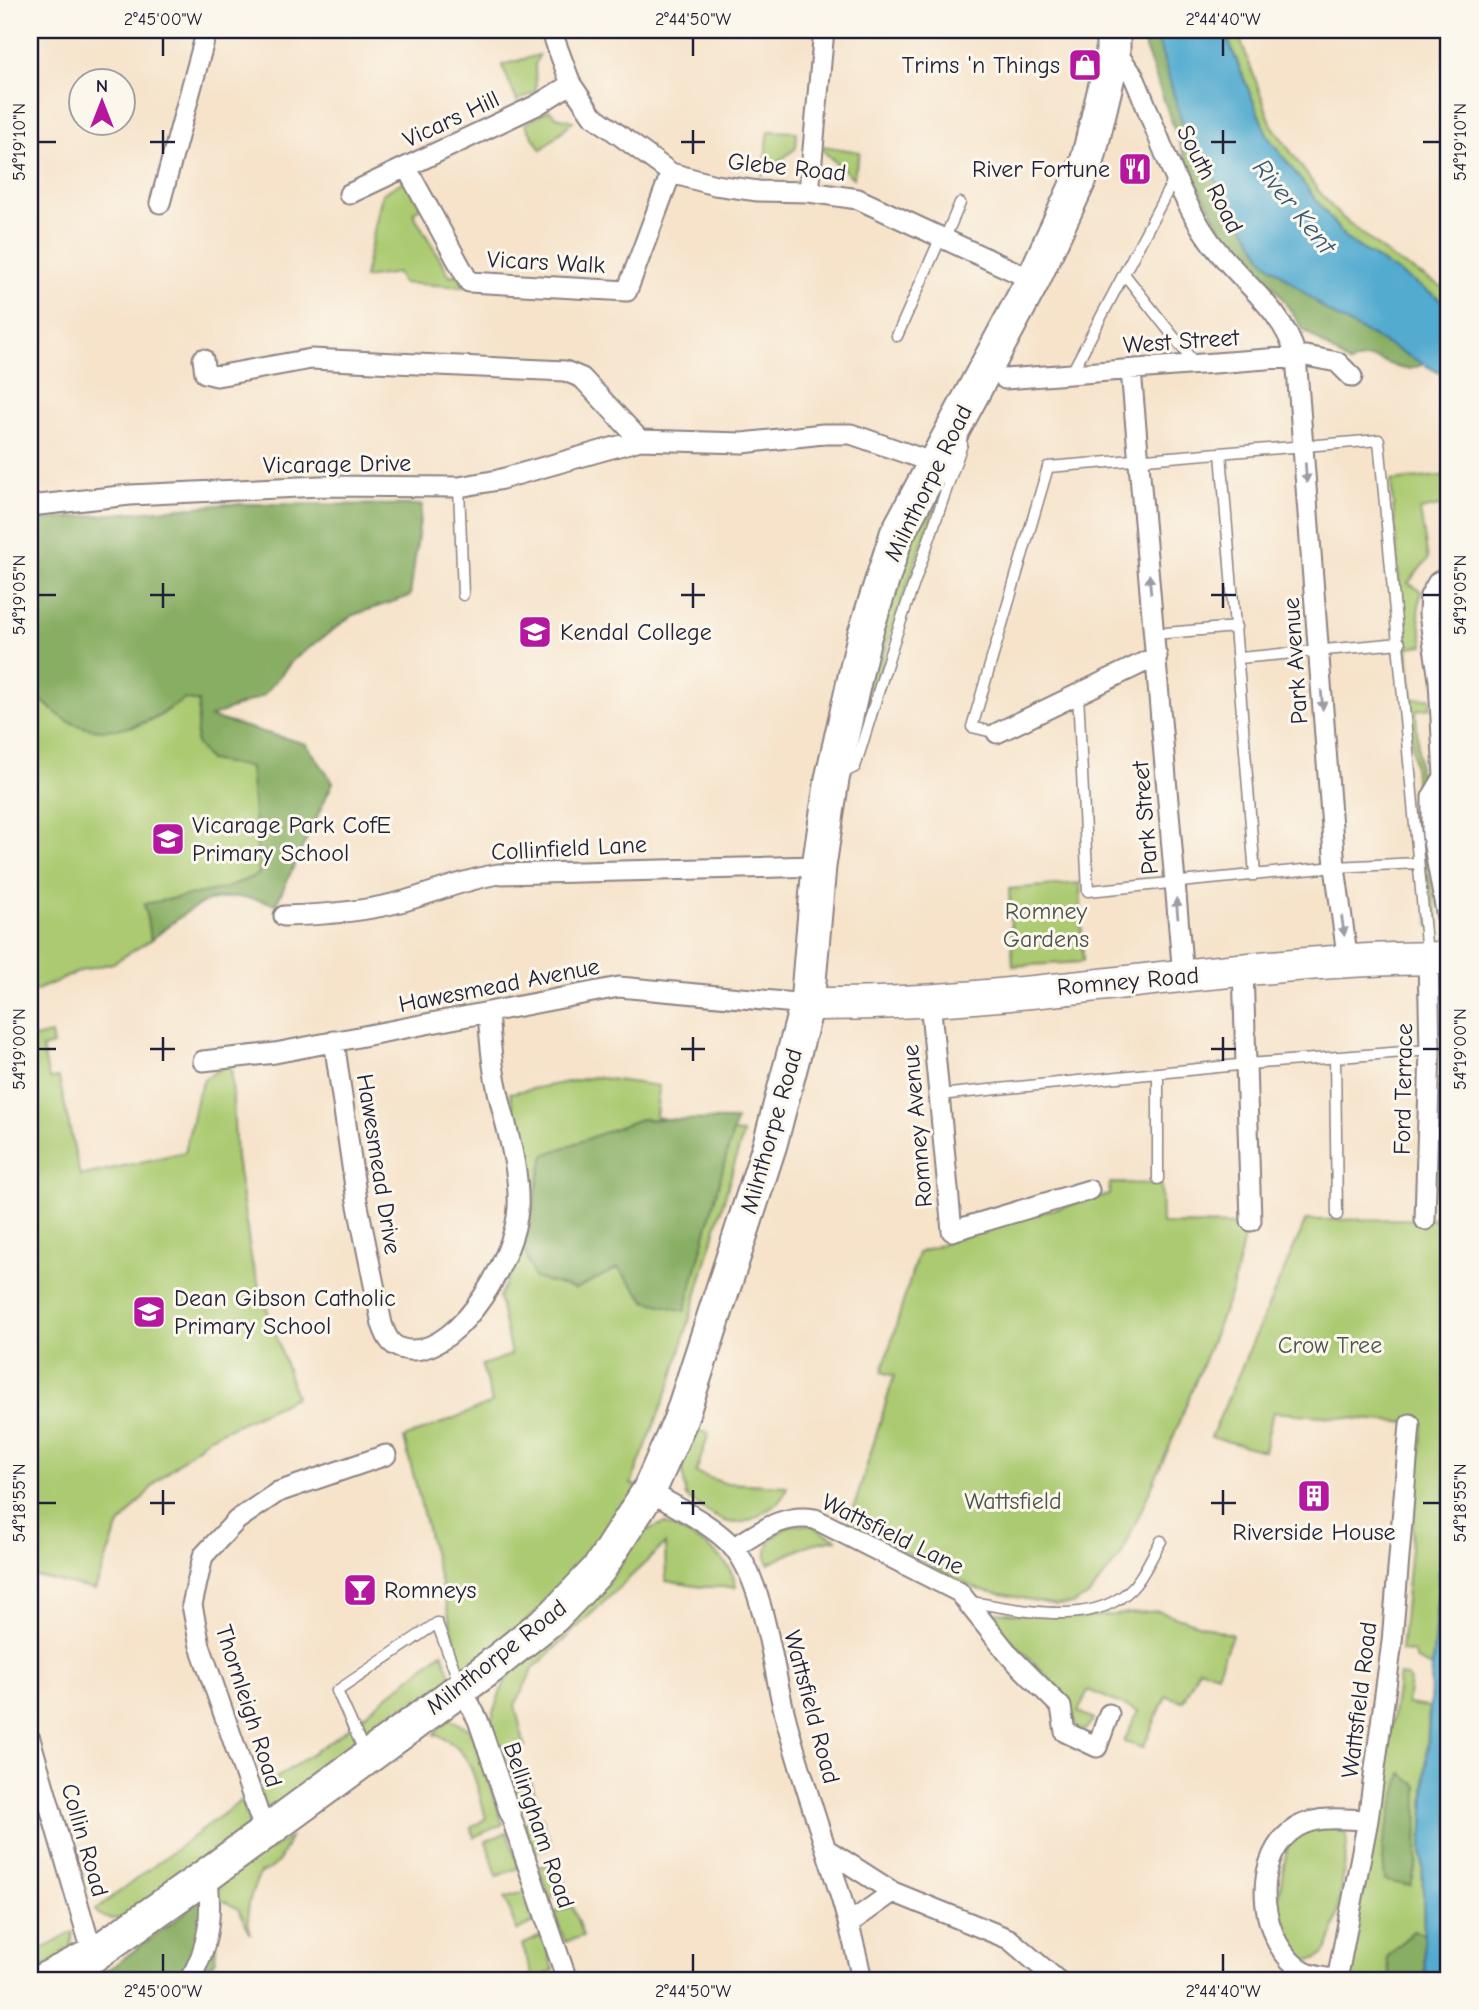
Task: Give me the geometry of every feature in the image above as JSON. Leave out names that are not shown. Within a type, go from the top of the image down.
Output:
[{"type":"highway","name":"Milnthorpe Road","points":[[44,1980],[93,1955],[207,1875],[554,1616],[599,1569],[649,1491],[680,1421],[770,1144],[807,1004],[819,866],[832,779],[864,637],[897,534],[1033,280],[1087,163],[1113,42]]},
{"type":"main road","name":"Romney Road","points":[[807,1004],[869,1005],[1243,969],[1438,958]]},
{"type":"street","points":[[160,203],[207,30]]},
{"type":"street","name":"Glebe Road","points":[[551,30],[571,85],[592,115],[671,173],[715,185],[758,191],[809,192],[859,199],[1033,280]]},
{"type":"street","points":[[809,192],[824,30]]},
{"type":"street","name":"South Road","points":[[1113,42],[1133,75],[1176,176],[1209,240],[1277,316],[1291,338],[1296,356]]},
{"type":"street","name":"Vicars Hill","points":[[349,194],[537,105],[571,85]]},
{"type":"street","name":"Vicars Walk","points":[[406,167],[469,282],[627,290],[671,173]]},
{"type":"street","name":"West Street","points":[[1005,379],[1198,366],[1296,356],[1337,362],[1352,377]]},
{"type":"street","name":"Park Avenue","points":[[1296,356],[1335,867],[1348,962]]},
{"type":"street","points":[[203,359],[205,373],[226,375],[312,359],[565,370],[582,378],[640,440]]},
{"type":"street","name":"Park Street","points":[[1131,370],[1183,976]]},
{"type":"street","points":[[226,375],[229,396]]},
{"type":"street","name":"Vicarage Drive","points":[[30,506],[130,495],[320,486],[459,487],[498,480],[640,440],[743,443],[851,434],[934,463]]},
{"type":"street","points":[[1449,578],[1438,582],[1430,596],[1429,614],[1439,680],[1447,778],[1432,797],[1432,825],[1449,928]]},
{"type":"street","points":[[997,733],[1157,656]]},
{"type":"street","name":"Collinfield Lane","points":[[284,916],[361,911],[474,878],[499,874],[819,866]]},
{"type":"street","name":"Ford Terrace","points":[[1425,1220],[1430,1049],[1438,958]]},
{"type":"street","points":[[1243,969],[1251,1221]]},
{"type":"street","name":"Hawesmead Avenue","points":[[203,1061],[275,1053],[619,988],[807,1004]]},
{"type":"street","name":"Romney Avenue","points":[[930,1000],[952,1231],[1089,1190]]},
{"type":"street","name":"Hawesmead Drive","points":[[334,1041],[357,1201],[382,1324],[387,1340],[400,1350],[417,1350],[436,1345],[455,1331],[471,1311],[502,1265],[518,1210],[516,1171],[495,1079],[488,1013]]},
{"type":"street","name":"Wattsfield Road","points":[[1335,1980],[1368,1820],[1392,1642],[1410,1424]]},
{"type":"street","name":"Thornleigh Road","points":[[265,1832],[200,1646],[192,1605],[203,1556],[237,1520],[278,1492],[386,1455]]},
{"type":"street","name":"Wattsfield Road","points":[[649,1491],[707,1525],[733,1548],[755,1587],[786,1720],[851,1922],[862,1980]]},
{"type":"street","name":"Wattsfield Lane","points":[[733,1548],[785,1519],[796,1516],[815,1519],[958,1592],[1010,1656],[1061,1707],[1065,1732],[1097,1746],[1109,1714]]},
{"type":"street","name":"Bellingham Road","points":[[461,1687],[478,1720],[567,1980]]},
{"type":"street","name":"Collin Road","points":[[30,1739],[93,1955]]},
{"type":"street","points":[[1335,1980],[1303,1971],[1275,1942],[1266,1919],[1266,1887],[1273,1858],[1290,1832],[1329,1818],[1368,1820]]},
{"type":"street","points":[[829,1851],[893,1892],[1009,1939],[1057,1980]]},
{"type":"street","points":[[189,1980],[200,1962],[208,1926],[207,1875]]},
{"type":"street","points":[[851,1922],[893,1892]]},
{"type":"lane","points":[[1071,374],[1176,176]]},
{"type":"lane","points":[[897,336],[960,203]]},
{"type":"lane","points":[[1125,275],[1198,366]]},
{"type":"lane","points":[[832,779],[855,767],[871,722],[893,644],[964,439],[962,409]]},
{"type":"lane","points":[[997,733],[972,727],[1048,467],[1303,444],[1379,440],[1400,643],[1418,863],[1438,958]]},
{"type":"lane","points":[[1221,453],[1255,875]]},
{"type":"lane","points":[[459,487],[463,595]]},
{"type":"lane","points":[[1154,634],[1236,627]]},
{"type":"lane","points":[[1239,658],[1400,643]]},
{"type":"lane","points":[[1078,693],[1088,891],[1335,867],[1418,863]]},
{"type":"lane","points":[[939,1095],[1430,1049]]},
{"type":"lane","points":[[1335,1057],[1337,1215]]},
{"type":"lane","points":[[1158,1074],[1158,1179]]},
{"type":"lane","points":[[966,1602],[1050,1613],[1100,1609],[1132,1588],[1161,1541]]},
{"type":"lane","points":[[366,1757],[337,1691],[437,1623],[461,1687]]},
{"type":"green space","points":[[1143,30],[1155,30],[1184,129],[1331,314],[1425,363],[1405,369],[1372,358],[1350,364],[1303,329],[1278,292],[1223,232],[1189,169],[1145,48]]},
{"type":"green space","points":[[1224,30],[1237,30],[1272,125],[1317,189],[1338,214],[1393,259],[1449,291],[1449,305],[1346,239],[1268,137]]},
{"type":"green space","points":[[539,55],[535,65],[536,92],[517,101],[502,65]]},
{"type":"green space","points":[[549,110],[557,117],[573,121],[541,150],[525,124]]},
{"type":"green space","points":[[769,131],[797,132],[796,148],[762,175]]},
{"type":"green space","points":[[823,146],[860,152],[853,178],[822,150]]},
{"type":"green space","points":[[406,180],[421,207],[413,213],[450,276],[458,274],[465,287],[402,283],[397,273],[364,278],[382,194]]},
{"type":"green space","points":[[958,443],[893,625],[858,751],[861,708],[867,678],[894,583],[914,526]]},
{"type":"green space","points":[[1449,475],[1449,504],[1420,510],[1428,559],[1408,583],[1421,591],[1418,612],[1424,645],[1408,647],[1412,699],[1430,698],[1431,708],[1416,710],[1419,774],[1436,773],[1424,795],[1421,813],[1423,845],[1439,926],[1430,927],[1422,862],[1391,481]]},
{"type":"green space","points":[[230,504],[422,505],[410,596],[353,615],[293,660],[263,696],[210,717],[306,744],[333,782],[276,904],[237,897],[208,901],[195,907],[151,940],[144,904],[226,888],[259,874],[250,767],[209,760],[196,743],[199,702],[184,699],[143,722],[114,730],[99,730],[68,721],[30,691],[30,521]]},
{"type":"green space","name":"Vicarage Park CofE Primary School","points":[[30,691],[68,721],[133,727],[157,718],[184,699],[199,702],[209,717],[306,744],[333,782],[276,904],[244,895],[198,903],[151,940],[113,963],[83,970],[30,993]]},
{"type":"green space","name":"Romney Gardens","points":[[1080,883],[1083,962],[1013,966],[1009,889]]},
{"type":"green space","name":"Crow Tree","points":[[1449,985],[1449,1445],[1432,1667],[1416,1660],[1413,1652],[1401,1651],[1423,1424],[1273,1412],[1264,1451],[1211,1437],[1306,1220],[1435,1219]]},
{"type":"green space","name":"Dean Gibson Catholic Primary School","points":[[51,1034],[53,1045],[42,1048],[49,1079],[59,1078],[80,1176],[185,1152],[197,1096],[205,1078],[231,1063],[236,1158],[252,1263],[296,1397],[208,1438],[157,1481],[118,1527],[95,1590],[30,1575],[30,1039]]},
{"type":"green space","points":[[594,1077],[659,1086],[656,1117],[743,1134],[672,1380],[631,1484],[641,1489],[594,1556],[529,1619],[463,1671],[404,1438],[492,1403],[482,1365],[511,1355],[499,1297],[514,1265],[526,1212],[528,1169],[510,1093]]},
{"type":"green space","points":[[640,1119],[736,1120],[685,1311],[646,1301],[618,1268],[576,1289],[534,1278],[524,1248],[544,1155]]},
{"type":"green space","name":"Wattsfield","points":[[1110,1183],[1161,1184],[1162,1224],[1247,1225],[1232,1290],[1170,1445],[1121,1556],[1089,1595],[1073,1604],[1056,1605],[977,1589],[849,1524],[894,1376],[882,1372],[918,1253],[1012,1221],[1109,1195]]},
{"type":"green space","points":[[695,1430],[709,1433],[696,1473],[724,1483],[787,1486],[782,1498],[754,1518],[734,1523],[716,1517],[686,1497],[682,1467]]},
{"type":"green space","points":[[664,1523],[698,1540],[718,1556],[733,1575],[736,1587],[701,1587],[666,1581],[665,1544],[533,1669],[515,1705],[525,1747],[500,1752],[494,1742],[493,1717],[501,1692],[513,1669],[606,1586],[642,1532]]},
{"type":"green space","points":[[791,1525],[811,1525],[836,1539],[811,1544],[768,1564],[767,1550],[771,1540]]},
{"type":"green space","points":[[1158,1611],[1232,1635],[1217,1674],[1199,1668],[1183,1701],[1166,1696],[1143,1748],[1124,1742],[1138,1711],[1088,1690],[1078,1712],[1094,1719],[1085,1730],[1077,1728],[1063,1693],[993,1621],[992,1612],[1081,1618]]},
{"type":"green space","points":[[442,1652],[453,1681],[276,1811],[265,1808],[259,1790],[342,1733]]},
{"type":"green space","points":[[1399,1675],[1410,1680],[1407,1704],[1429,1707],[1422,1848],[1425,1980],[1344,1980],[1382,1790]]},
{"type":"green space","points":[[450,1719],[468,1729],[474,1737],[503,1824],[474,1837],[471,1828],[486,1818],[471,1768],[457,1748],[434,1734]]},
{"type":"green space","points":[[527,1769],[537,1800],[516,1807],[506,1776]]},
{"type":"green space","points":[[1402,1773],[1418,1786],[1417,1863],[1411,1886],[1385,1881],[1382,1847]]},
{"type":"green space","points":[[242,1800],[249,1825],[125,1919],[105,1917],[95,1910]]},
{"type":"green space","points":[[542,1817],[552,1846],[532,1853],[523,1824]]},
{"type":"green space","points":[[1328,1826],[1346,1833],[1347,1846],[1333,1935],[1323,1955],[1316,1959],[1301,1960],[1292,1952],[1274,1923],[1288,1843],[1303,1832]]},
{"type":"green space","points":[[507,1832],[519,1868],[497,1876],[486,1841]]},
{"type":"green space","points":[[290,1838],[280,1860],[260,1873],[253,1888],[248,1910],[251,1934],[238,1909],[213,1895],[226,1874]]},
{"type":"green space","points":[[558,1861],[568,1892],[549,1898],[539,1867]]},
{"type":"green space","points":[[527,1891],[537,1921],[517,1931],[505,1898]]},
{"type":"green space","points":[[195,1896],[218,1915],[215,1960],[203,1975],[173,1980],[159,1970],[140,1980],[95,1980],[188,1910]]},
{"type":"green space","points":[[572,1906],[583,1936],[565,1942],[554,1913]]},
{"type":"green space","points":[[1413,1931],[1424,1934],[1425,1980],[1390,1980],[1387,1957]]},
{"type":"green space","points":[[73,1932],[70,1954],[30,1974],[30,1956]]},
{"type":"green space","points":[[543,1935],[554,1970],[534,1980],[522,1945]]},
{"type":"water","name":"River Kent","points":[[1155,30],[1224,30],[1268,137],[1346,239],[1449,305],[1449,378],[1331,314],[1266,262],[1184,129]]},
{"type":"water","points":[[1449,1445],[1449,1980],[1425,1980],[1422,1848],[1432,1667]]},
{"type":"place","name":"Trims 'n Things","points":[[1085,65]]},
{"type":"place","name":"River Fortune","points":[[1135,169]]},
{"type":"place","name":"Kendal College","points":[[535,632]]},
{"type":"place","name":"Vicarage Park CofE Primary School","points":[[168,839]]},
{"type":"place","name":"Dean Gibson Catholic Primary School","points":[[149,1312]]},
{"type":"place","name":"Riverside House","points":[[1314,1496]]},
{"type":"place","name":"Romneys","points":[[360,1590]]}]
